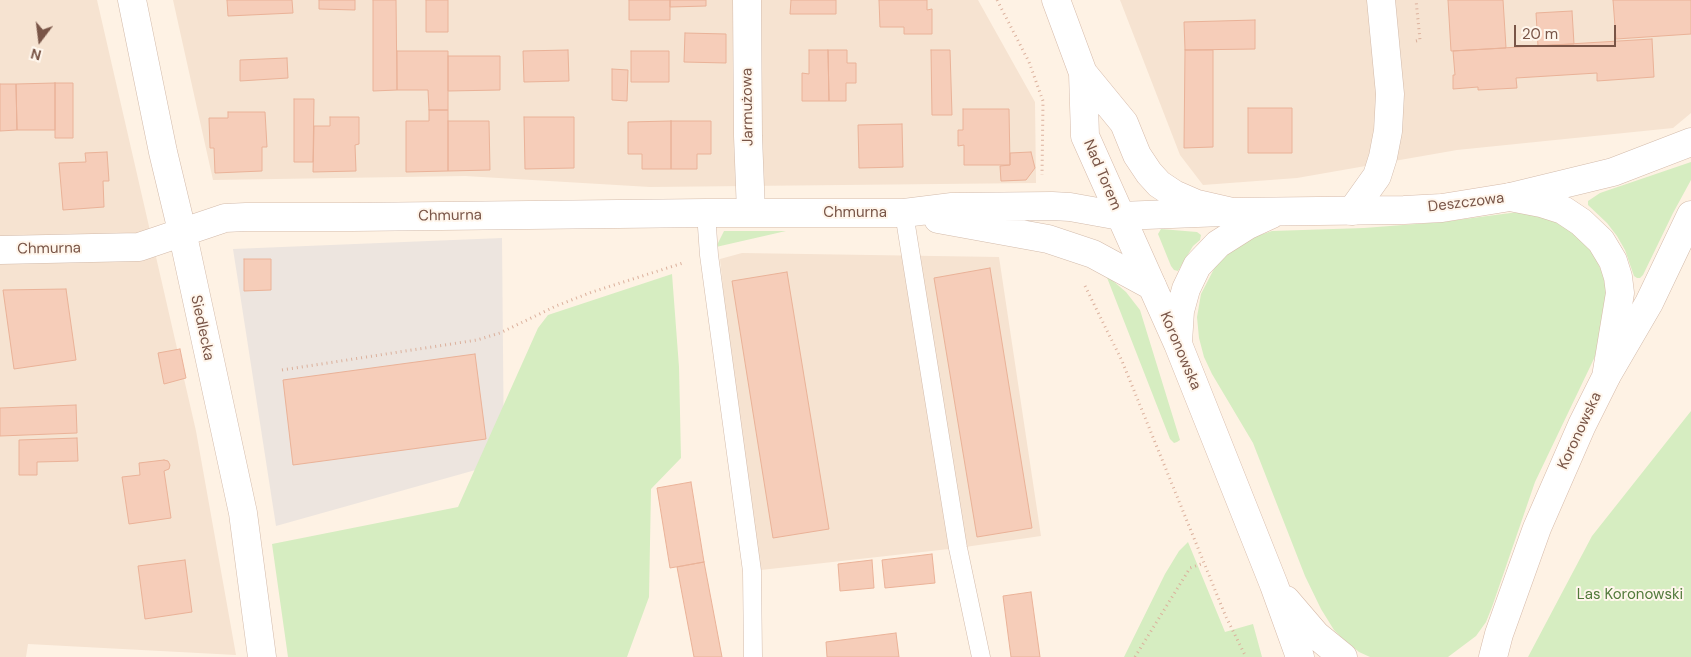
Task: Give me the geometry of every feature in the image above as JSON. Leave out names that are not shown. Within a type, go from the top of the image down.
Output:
[{"type":"street","name":"Siedlecka","points":[[132,0],[163,152],[243,513],[262,657]]},
{"type":"street","name":"Jarmużowa","points":[[747,0],[748,136],[751,213]]},
{"type":"street","name":"Nad Torem","points":[[1056,0],[1083,74],[1085,136],[1120,216]]},
{"type":"street","points":[[1352,211],[1377,176],[1388,131],[1390,94],[1382,0]]},
{"type":"street","name":"Nad Torem","points":[[1083,74],[1124,123],[1137,155],[1159,184],[1174,194],[1197,204],[1232,212]]},
{"type":"street","name":"Deszczowa","points":[[1232,212],[1404,210],[1442,208],[1510,198],[1613,172],[1691,142]]},
{"type":"street","points":[[1510,198],[1541,203],[1563,210],[1592,231],[1601,241],[1613,261],[1620,293],[1606,377]]},
{"type":"street","name":"Chmurna","points":[[0,250],[139,247],[225,218],[246,217],[904,213],[952,206],[1070,207],[1120,216],[1232,212]]},
{"type":"street","points":[[1178,344],[1180,312],[1186,289],[1197,266],[1218,244],[1248,225],[1278,211]]},
{"type":"street","name":"Chmurna","points":[[904,213],[1048,240],[1093,254],[1152,286]]},
{"type":"street","name":"Koronowska","points":[[1496,646],[1537,528],[1582,425],[1606,377],[1649,303],[1691,215]]},
{"type":"street","name":"Koronowska","points":[[1120,216],[1178,344],[1274,585],[1300,657]]},
{"type":"street","points":[[1274,585],[1316,635],[1342,657]]},
{"type":"street","points":[[1478,657],[1496,646]]},
{"type":"lane","points":[[706,213],[709,255],[752,571],[753,657]]},
{"type":"lane","points":[[904,213],[958,548],[981,657]]},
{"type":"path","points":[[997,0],[1029,62],[1043,101],[1042,183]]},
{"type":"path","points":[[1416,0],[1420,40]]},
{"type":"path","points":[[282,370],[485,338],[592,292],[709,255]]},
{"type":"path","points":[[1081,278],[1122,361],[1226,617],[1246,657]]},
{"type":"path","points":[[1135,657],[1190,568],[1204,563]]},
{"type":"shaded area","points":[[0,0],[97,0],[196,431],[236,655],[28,644],[26,657],[0,657]]},
{"type":"shaded area","points":[[173,0],[978,0],[1035,102],[1036,183],[650,187],[465,176],[213,180]]},
{"type":"shaded area","points":[[1120,0],[1691,0],[1691,113],[1673,128],[1457,150],[1297,178],[1203,185],[1180,155]]},
{"type":"shaded area","points":[[502,238],[504,462],[276,526],[233,249]]},
{"type":"shaded area","points":[[742,253],[999,257],[1041,536],[958,548],[752,571],[720,259]]},
{"type":"green space","points":[[1691,162],[1691,180],[1643,275],[1637,278],[1634,276],[1625,250],[1617,236],[1607,223],[1588,205],[1588,201],[1600,193]]},
{"type":"green space","points":[[1518,212],[1545,216],[1569,228],[1593,253],[1603,274],[1608,297],[1601,344],[1535,482],[1492,607],[1486,622],[1476,636],[1448,657],[1370,657],[1359,652],[1334,630],[1321,609],[1305,576],[1253,443],[1204,357],[1199,338],[1197,317],[1201,294],[1215,267],[1227,253],[1257,236],[1272,231],[1364,228],[1442,222]]},
{"type":"green space","points":[[1161,229],[1197,232],[1201,235],[1200,240],[1193,246],[1178,271],[1174,270],[1171,266],[1158,234]]},
{"type":"green space","points":[[724,231],[786,231],[716,247]]},
{"type":"green space","points":[[672,274],[679,367],[681,458],[651,489],[649,597],[627,657],[288,657],[272,544],[458,507],[538,328],[548,315]]},
{"type":"green space","points":[[1106,275],[1126,292],[1140,310],[1180,440],[1177,442],[1174,443],[1170,439]]},
{"type":"green space","name":"Las Koronowski","points":[[1691,411],[1691,657],[1528,657],[1592,536]]},
{"type":"green space","points":[[1188,542],[1225,632],[1253,624],[1262,657],[1124,657],[1165,574],[1179,551]]},
{"type":"building","points":[[227,0],[292,0],[293,13],[228,16]]},
{"type":"building","points":[[319,0],[355,0],[355,10],[319,9]]},
{"type":"building","points":[[373,0],[396,0],[397,90],[373,91]]},
{"type":"building","points":[[426,0],[448,0],[448,32],[426,32]]},
{"type":"building","points":[[629,0],[670,0],[670,20],[629,20]]},
{"type":"building","points":[[670,0],[706,0],[706,6],[670,7]]},
{"type":"building","points":[[791,0],[836,0],[836,14],[790,14]]},
{"type":"building","points":[[879,0],[927,0],[927,10],[932,9],[932,34],[904,34],[904,27],[880,27]]},
{"type":"building","points":[[1448,0],[1503,0],[1506,48],[1451,51]]},
{"type":"building","points":[[1613,0],[1691,0],[1691,34],[1616,39]]},
{"type":"building","points":[[1572,11],[1574,44],[1538,46],[1536,13]]},
{"type":"building","points":[[1255,20],[1255,49],[1185,50],[1184,22]]},
{"type":"building","points":[[685,33],[726,34],[726,63],[684,62]]},
{"type":"building","points":[[1652,39],[1654,77],[1597,81],[1597,73],[1516,78],[1517,88],[1478,90],[1478,87],[1453,89],[1453,75],[1455,75],[1453,51]]},
{"type":"building","points":[[568,50],[569,81],[524,82],[523,51]]},
{"type":"building","points":[[809,50],[828,50],[829,101],[802,101],[802,73],[809,74]]},
{"type":"building","points":[[828,50],[847,50],[847,63],[856,63],[856,83],[846,83],[846,101],[829,101]]},
{"type":"building","points":[[931,50],[950,50],[952,115],[932,115]]},
{"type":"building","points":[[1185,50],[1213,50],[1213,147],[1184,148]]},
{"type":"building","points":[[397,51],[448,51],[448,110],[429,110],[428,90],[397,90]]},
{"type":"building","points":[[631,51],[669,51],[669,82],[631,82]]},
{"type":"building","points":[[448,56],[500,56],[500,90],[448,91]]},
{"type":"building","points":[[287,58],[288,78],[240,81],[240,60]]},
{"type":"building","points":[[612,69],[628,70],[627,101],[612,100]]},
{"type":"building","points":[[55,83],[55,130],[17,130],[16,84]]},
{"type":"building","points":[[55,83],[73,83],[73,138],[55,138]]},
{"type":"building","points":[[0,84],[16,84],[17,130],[0,131]]},
{"type":"building","points":[[294,99],[314,99],[313,162],[294,162]]},
{"type":"building","points":[[1248,108],[1292,108],[1292,153],[1248,153]]},
{"type":"building","points":[[963,109],[1009,109],[1010,165],[964,165],[964,145],[958,146],[958,130],[963,130]]},
{"type":"building","points":[[429,110],[448,110],[448,171],[406,172],[406,121],[429,121]]},
{"type":"building","points":[[228,112],[265,112],[267,147],[262,147],[262,171],[215,173],[214,148],[210,148],[209,118],[228,118]]},
{"type":"building","points":[[330,117],[359,117],[359,144],[355,145],[356,171],[313,172],[314,126],[330,126]]},
{"type":"building","points":[[524,117],[574,117],[574,168],[525,169]]},
{"type":"building","points":[[448,121],[489,121],[490,170],[448,171]]},
{"type":"building","points":[[671,121],[711,121],[711,154],[697,154],[697,169],[671,169]]},
{"type":"building","points":[[671,121],[671,169],[642,169],[642,154],[628,154],[628,122]]},
{"type":"building","points":[[902,124],[903,167],[859,168],[858,125]]},
{"type":"building","points":[[107,152],[109,181],[103,181],[104,207],[63,210],[59,163],[86,162],[85,153]]},
{"type":"building","points":[[1031,152],[1035,168],[1026,180],[1001,181],[1000,166],[1010,165],[1010,153]]},
{"type":"building","points":[[244,259],[271,259],[271,290],[244,291]]},
{"type":"building","points":[[990,268],[1032,528],[977,537],[934,278]]},
{"type":"building","points":[[787,272],[829,529],[773,538],[732,281]]},
{"type":"building","points":[[66,289],[76,360],[14,369],[3,290]]},
{"type":"building","points":[[180,349],[186,378],[164,384],[158,353]]},
{"type":"building","points":[[475,354],[486,439],[293,465],[283,380]]},
{"type":"building","points":[[76,405],[77,433],[0,436],[0,408]]},
{"type":"building","points":[[77,438],[78,461],[37,462],[37,475],[19,475],[19,440]]},
{"type":"building","points":[[168,461],[170,465],[169,469],[164,471],[171,518],[129,524],[122,477],[140,475],[139,463]]},
{"type":"building","points":[[691,482],[704,562],[670,568],[657,488]]},
{"type":"building","points":[[932,554],[935,583],[885,588],[882,560]]},
{"type":"building","points":[[185,560],[192,612],[145,619],[138,566]]},
{"type":"building","points":[[872,560],[874,588],[840,591],[838,564]]},
{"type":"building","points":[[704,562],[722,657],[694,657],[677,567]]},
{"type":"building","points":[[1031,592],[1040,657],[1011,657],[1003,596]]},
{"type":"building","points":[[896,633],[899,657],[827,657],[826,642]]}]
